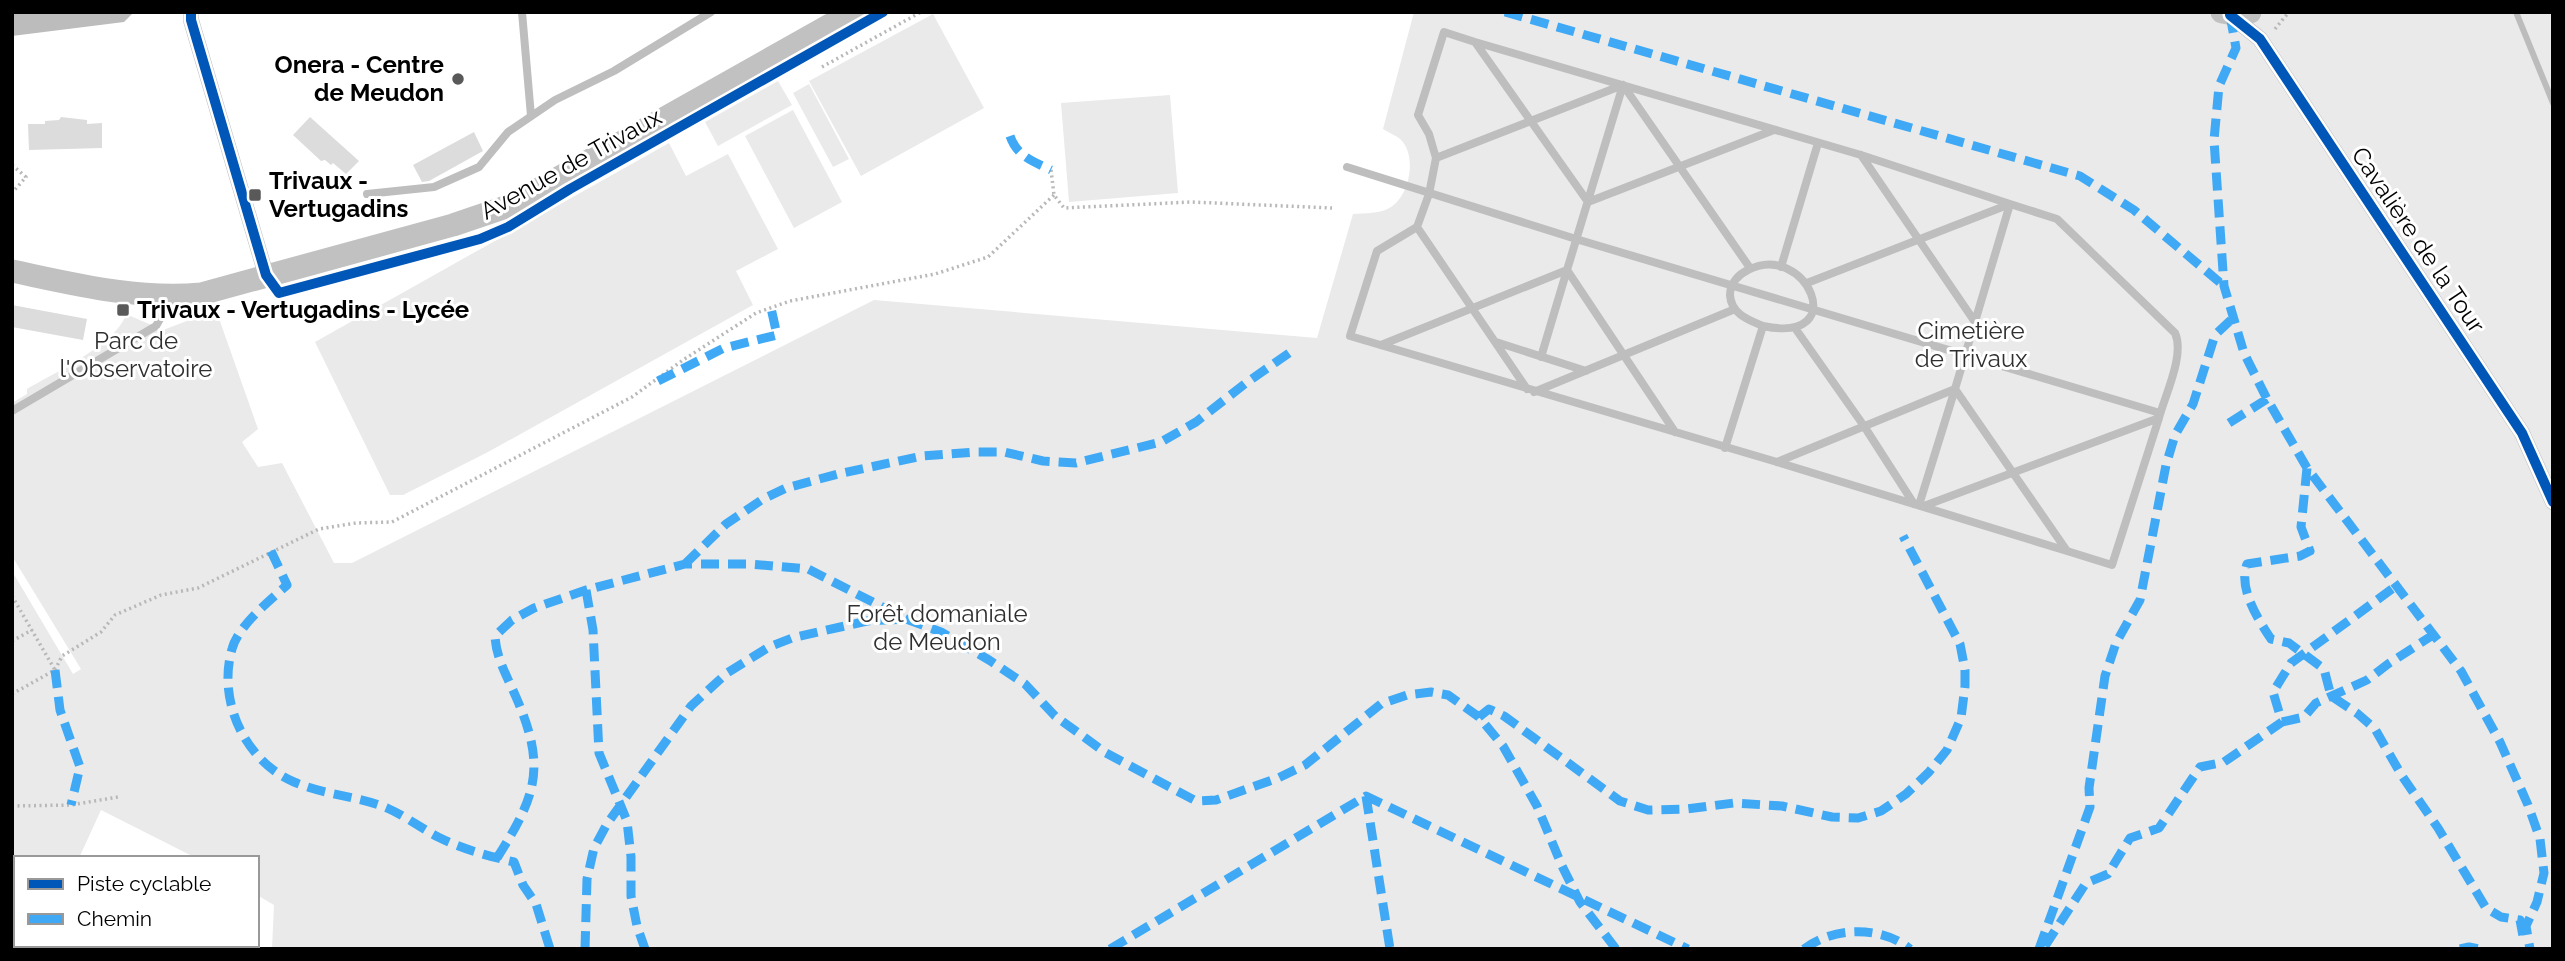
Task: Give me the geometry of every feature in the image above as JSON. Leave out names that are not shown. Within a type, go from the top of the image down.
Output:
[{"type":"main road","name":"Avenue de Trivaux","points":[[12,271],[111,291],[172,297],[201,294],[453,225],[503,208],[853,12]]},
{"type":"street","points":[[191,12],[191,20],[266,275]]},
{"type":"street","name":"Cavalière de la Tour","points":[[2257,12],[2260,39]]},
{"type":"street","name":"Cavalière de la Tour","points":[[2234,13],[2260,39],[2522,433],[2553,502]]},
{"type":"lane","points":[[522,12],[531,116]]},
{"type":"lane","points":[[367,194],[435,187],[479,167],[508,132],[531,116],[555,100],[614,72],[711,12]]},
{"type":"lane","points":[[1444,33],[1623,85],[1861,155],[2057,219],[2175,333],[2179,340],[2178,355],[2112,565],[1777,462],[1350,336],[1377,251],[1416,227],[1429,194],[1436,158],[1429,134],[1418,115],[1444,33]]},
{"type":"lane","points":[[1475,42],[1588,202]]},
{"type":"lane","points":[[1436,158],[1623,85]]},
{"type":"lane","points":[[1623,85],[1750,268]]},
{"type":"lane","points":[[1541,357],[1623,85]]},
{"type":"lane","points":[[1588,202],[1774,130]]},
{"type":"lane","points":[[1781,267],[1818,143]]},
{"type":"lane","points":[[1861,155],[1975,322]]},
{"type":"lane","points":[[1347,167],[2159,416]]},
{"type":"lane","points":[[1807,283],[2010,204]]},
{"type":"lane","points":[[1919,505],[2010,204]]},
{"type":"lane","points":[[1416,227],[1531,390]]},
{"type":"lane","points":[[1762,265],[1781,267],[1807,283],[1811,292],[1812,310],[1806,322],[1788,330],[1763,326],[1742,316],[1735,309],[1730,293],[1737,278],[1750,268],[1762,265]]},
{"type":"lane","points":[[1381,345],[1567,270]]},
{"type":"lane","points":[[1567,270],[1675,432]]},
{"type":"lane","points":[[12,411],[156,326],[172,297]]},
{"type":"lane","points":[[1531,390],[1586,371],[1735,309]]},
{"type":"lane","points":[[1725,448],[1763,326]]},
{"type":"lane","points":[[1795,328],[1919,505]]},
{"type":"lane","points":[[1496,342],[1586,371]]},
{"type":"lane","points":[[1955,389],[2067,551]]},
{"type":"lane","points":[[1777,462],[1955,389]]},
{"type":"lane","points":[[1919,505],[2159,416]]},
{"type":"path","points":[[822,67],[921,12]]},
{"type":"path","points":[[12,165],[26,177],[12,193]]},
{"type":"path","points":[[1051,170],[1054,195],[1064,208],[1191,202],[1332,208]]},
{"type":"path","points":[[12,694],[55,670],[62,656],[101,632],[115,615],[161,595],[198,588],[319,529],[356,523],[392,522],[632,397],[682,360],[756,313],[790,301],[935,274],[988,257],[1054,195]]},
{"type":"path","points":[[12,596],[55,670]]},
{"type":"path","points":[[12,641],[32,630]]},
{"type":"path","points":[[12,806],[71,805],[118,797]]},
{"type":"green space","name":"Forêt domaniale de Meudon","points":[[1414,12],[2553,12],[2553,949],[272,949],[274,905],[259,896],[259,856],[192,856],[101,810],[80,856],[14,856],[14,947],[66,947],[12,949],[12,571],[73,674],[81,669],[12,556],[12,403],[27,394],[27,389],[98,347],[111,336],[126,314],[163,330],[216,310],[258,429],[242,442],[258,467],[282,463],[334,563],[352,563],[874,300],[1317,338],[1353,214],[1372,213],[1391,207],[1406,186],[1410,166],[1407,148],[1400,139],[1383,129]]},
{"type":"green space","points":[[933,14],[984,108],[861,176],[809,81]]},
{"type":"green space","points":[[778,81],[792,105],[718,146],[705,122]]},
{"type":"green space","points":[[809,84],[849,159],[833,167],[793,93]]},
{"type":"green space","points":[[1170,95],[1178,193],[1069,202],[1061,103]]},
{"type":"green space","points":[[793,110],[842,202],[794,228],[745,136]]},
{"type":"green space","points":[[669,143],[686,176],[728,154],[778,249],[736,271],[753,305],[488,452],[403,495],[390,495],[315,342]]},
{"type":"shaded area","points":[[12,12],[134,12],[124,22],[12,36]]},
{"type":"building","points":[[61,117],[87,120],[87,124],[102,123],[102,148],[29,150],[28,124],[45,124],[45,121],[59,120]]},
{"type":"building","points":[[310,117],[359,161],[346,174],[333,163],[331,165],[325,160],[321,161],[293,135]]},
{"type":"building","points":[[474,132],[483,151],[429,181],[422,182],[413,165]]},
{"type":"building","points":[[12,305],[87,319],[83,340],[12,327]]},
{"type":"waterway","points":[[2516,12],[2553,103]]},
{"type":"marked path","points":[[1505,12],[2080,176],[2134,210],[2224,286]]},
{"type":"marked path","points":[[2230,15],[2236,48],[2219,86],[2214,140],[2224,286],[2244,353],[2307,468],[2461,671],[2500,742],[2540,839],[2544,873],[2537,902],[2526,926],[2530,949]]},
{"type":"marked path","points":[[1010,136],[1021,153],[1051,170]]},
{"type":"marked path","points":[[658,381],[724,348],[777,335],[771,308]]},
{"type":"marked path","points":[[2039,949],[2090,807],[2089,788],[2105,676],[2116,643],[2140,600],[2166,465],[2175,435],[2193,404],[2215,335],[2234,317]]},
{"type":"marked path","points":[[685,564],[726,524],[763,499],[786,488],[838,474],[922,456],[975,452],[1004,452],[1043,461],[1076,463],[1161,442],[1196,422],[1292,351]]},
{"type":"marked path","points":[[2229,423],[2267,399]]},
{"type":"marked path","points":[[2307,468],[2301,527],[2310,551],[2300,556],[2247,564],[2245,583],[2251,603],[2271,639],[2289,643],[2324,669],[2331,696],[2375,729],[2486,908],[2501,917],[2520,920],[2523,936]]},
{"type":"marked path","points":[[1479,717],[1489,709],[1504,716],[1620,801],[1648,810],[1734,803],[1782,806],[1832,817],[1858,818],[1881,811],[1906,794],[1947,750],[1961,718],[1965,686],[1960,644],[1903,536]]},
{"type":"marked path","points":[[271,551],[287,585],[255,614],[235,640],[228,669],[232,708],[249,744],[262,760],[294,782],[387,808],[447,841],[475,852],[514,862],[523,885],[536,904],[550,949]]},
{"type":"marked path","points":[[497,858],[521,817],[533,781],[532,743],[497,652],[495,636],[512,620],[534,608],[586,590],[685,564],[750,564],[808,569],[906,619]]},
{"type":"marked path","points":[[2045,946],[2086,883],[2108,874],[2130,838],[2159,828],[2200,767],[2224,762],[2282,722],[2273,692],[2291,663],[2396,586]]},
{"type":"marked path","points":[[586,590],[593,630],[599,753],[627,821],[631,896],[645,949]]},
{"type":"marked path","points":[[585,949],[587,879],[594,848],[607,824],[691,706],[727,673],[769,647],[792,638],[867,621],[906,619],[941,632],[989,660],[1025,684],[1055,716],[1106,753],[1196,801],[1216,800],[1278,778],[1305,765],[1381,704],[1407,695],[1431,692],[1448,695],[1479,717],[1503,746],[1537,806],[1580,902],[1616,949]]},
{"type":"marked path","points":[[2282,722],[2304,717],[2316,703],[2367,680],[2433,635]]},
{"type":"marked path","points":[[55,670],[60,710],[80,767],[71,805]]},
{"type":"marked path","points":[[1366,796],[1390,949]]},
{"type":"marked path","points":[[1110,949],[1366,796],[1688,949]]},
{"type":"marked path","points":[[1804,949],[1828,936],[1857,932],[1885,936],[1910,949]]},
{"type":"marked path","points":[[2460,949],[2479,949]]},
{"type":"cycle path","points":[[191,12],[191,20],[266,275],[279,293],[480,239],[508,227],[570,189],[883,12]]},
{"type":"cycle path","points":[[2230,15],[2260,39],[2522,433],[2553,502]]},
{"type":"place","name":"Onera - Centre de Meudon","points":[[458,79]]},
{"type":"place","name":"Trivaux - Vertugadins","points":[[255,195]]},
{"type":"place","name":"Trivaux - Vertugadins - Lycée","points":[[123,310]]},
{"type":"park label","name":"Cimetière de Trivaux","points":[[1971,345]]},
{"type":"park label","name":"Parc de l'Observatoire","points":[[136,355]]}]
